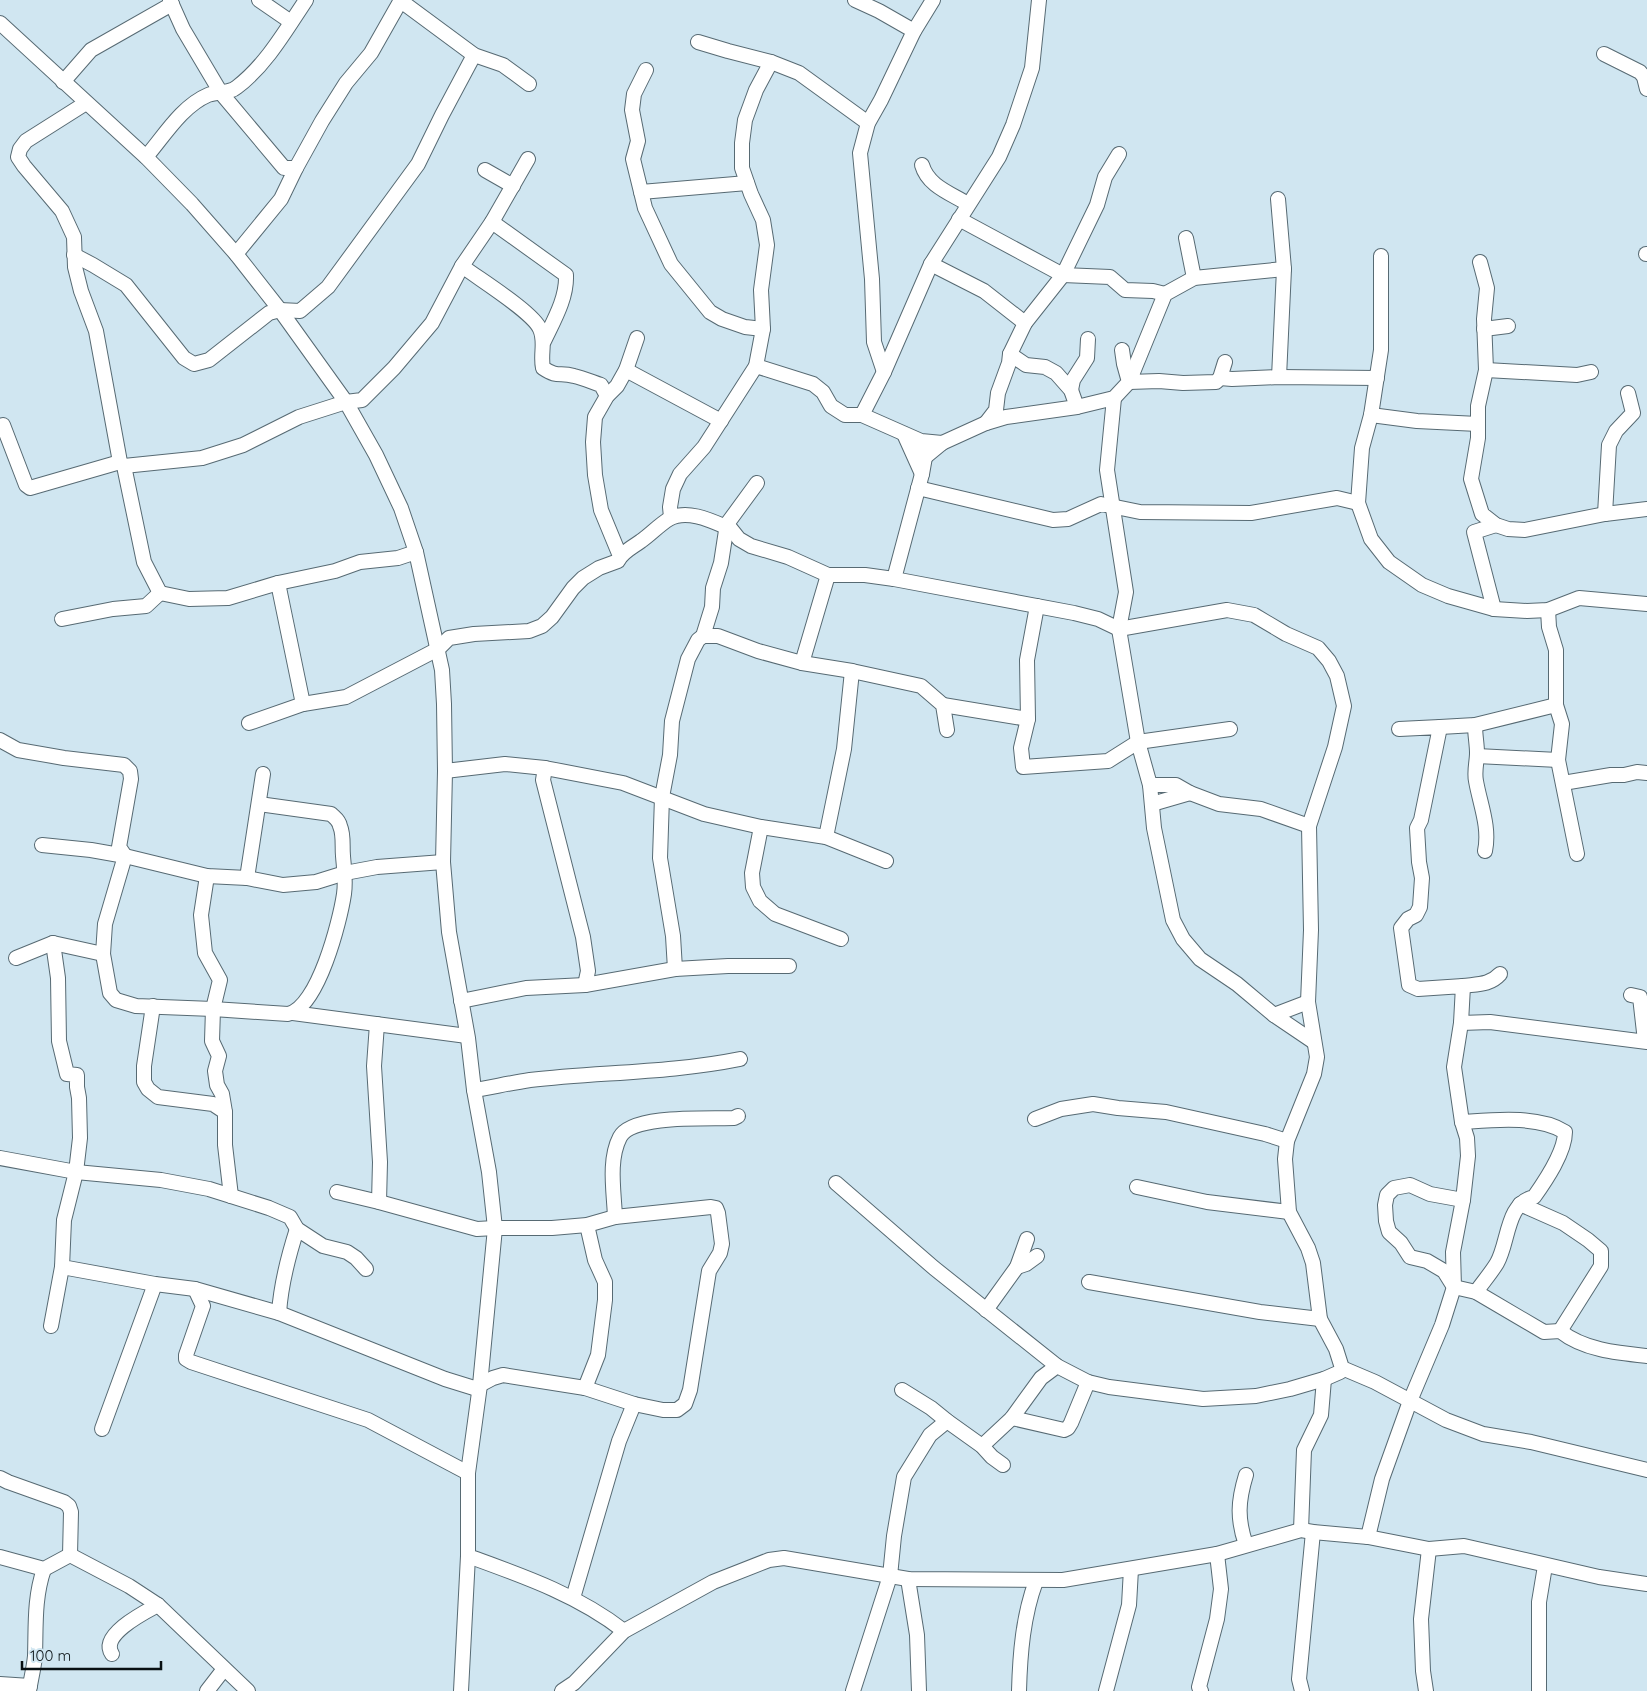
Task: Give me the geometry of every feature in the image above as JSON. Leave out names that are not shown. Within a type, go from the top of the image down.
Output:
[{"type":"street","points":[[259,0],[291,22]]},
{"type":"street","points":[[146,157],[186,108],[209,94],[236,89],[258,66],[306,0]]},
{"type":"street","points":[[855,0],[914,31]]},
{"type":"street","points":[[884,372],[874,342],[872,279],[860,153],[868,123],[914,31],[933,0]]},
{"type":"street","points":[[862,415],[884,372],[931,264],[998,157],[1032,68],[1040,0]]},
{"type":"street","points":[[236,254],[281,199],[296,168],[346,83],[371,53],[401,1],[474,55],[503,65],[529,84]]},
{"type":"street","points":[[63,82],[91,50],[171,2],[183,29],[221,93],[284,168],[296,168]]},
{"type":"street","points":[[0,23],[146,157],[192,204],[236,254],[280,310],[346,402],[376,455],[401,508],[416,552],[442,670],[445,771],[443,862],[449,932],[462,1001],[474,1090],[490,1172],[495,1228],[480,1385],[468,1473],[468,1556],[461,1691]]},
{"type":"street","points":[[698,42],[771,62],[799,73],[868,123]]},
{"type":"street","points":[[1604,54],[1640,72],[1644,77],[1647,88]]},
{"type":"street","points":[[74,255],[126,285],[184,358],[194,364],[209,360],[269,313],[280,310],[300,311],[328,287],[418,164],[474,55]]},
{"type":"street","points":[[671,518],[670,507],[673,489],[680,474],[704,446],[721,422],[756,366],[763,329],[762,290],[767,245],[763,220],[742,168],[742,143],[745,120],[756,90],[771,62]]},
{"type":"street","points":[[646,70],[634,94],[632,110],[638,141],[633,159],[645,208],[671,264],[710,312],[722,319],[745,327],[763,329]]},
{"type":"street","points":[[86,103],[26,141],[20,149],[18,157],[62,211],[74,237],[74,267],[96,331],[122,464],[144,562],[160,593],[189,600],[228,598],[278,583],[335,571],[360,562],[398,558],[416,552]]},
{"type":"street","points":[[1001,414],[998,393],[1009,363],[1010,354],[1025,323],[1063,275],[1097,205],[1106,177],[1119,154]]},
{"type":"street","points":[[3,425],[26,485],[30,488],[122,464],[202,458],[243,445],[299,417],[346,402],[362,400],[394,368],[432,323],[462,266],[492,222],[528,160]]},
{"type":"street","points":[[922,164],[925,175],[936,185],[968,204]]},
{"type":"street","points":[[485,170],[513,186]]},
{"type":"street","points":[[641,192],[747,183]]},
{"type":"street","points":[[1278,199],[1284,269],[1279,377]]},
{"type":"street","points":[[959,219],[1063,275],[1110,277],[1125,290],[1153,291],[1165,294]]},
{"type":"street","points":[[492,222],[566,275],[566,284],[559,308],[544,340],[541,359],[543,368],[560,376],[572,375],[601,385],[607,396]]},
{"type":"street","points":[[1186,238],[1194,278]]},
{"type":"street","points":[[1381,256],[1381,350],[1371,415],[1362,448],[1358,503],[1371,539],[1389,562],[1422,585],[1448,596],[1494,609],[1548,610],[1579,598],[1647,604]]},
{"type":"street","points":[[1480,262],[1487,288],[1484,329],[1486,370],[1478,406],[1478,438],[1471,479],[1482,514],[1496,525],[1508,529],[1525,530],[1605,514],[1647,509]]},
{"type":"street","points":[[931,264],[984,291],[1025,323]]},
{"type":"street","points":[[462,266],[522,309],[540,328],[544,340]]},
{"type":"street","points":[[925,457],[942,443],[1001,414],[1077,407],[1114,398],[1129,382],[1165,294],[1194,278],[1284,269]]},
{"type":"street","points":[[1484,329],[1508,326]]},
{"type":"street","points":[[620,556],[601,510],[592,442],[595,418],[607,396],[617,386],[626,370],[637,338]]},
{"type":"street","points":[[1070,390],[1073,380],[1087,358],[1088,339]]},
{"type":"street","points":[[1122,350],[1129,382]]},
{"type":"street","points":[[1010,354],[1026,365],[1045,367],[1056,373],[1070,390],[1077,407]]},
{"type":"street","points":[[1129,382],[1216,382],[1220,378],[1225,362]]},
{"type":"street","points":[[756,366],[813,384],[823,392],[831,406],[845,415],[862,415],[921,441],[942,443]]},
{"type":"street","points":[[626,370],[721,422]]},
{"type":"street","points":[[1486,370],[1577,375],[1591,372]]},
{"type":"street","points":[[1220,378],[1377,378]]},
{"type":"street","points":[[1605,514],[1609,444],[1616,431],[1633,413],[1628,393]]},
{"type":"street","points":[[1114,398],[1107,470],[1126,592],[1118,629],[1138,742],[1150,785],[1154,828],[1173,920],[1183,939],[1200,959],[1237,984],[1274,1016],[1314,1042]]},
{"type":"street","points":[[1371,415],[1417,421],[1478,424]]},
{"type":"street","points":[[904,434],[922,474]]},
{"type":"street","points":[[894,579],[922,474],[925,457],[921,441]]},
{"type":"street","points":[[675,969],[673,936],[660,858],[662,797],[670,755],[672,721],[688,659],[698,640],[703,636],[712,607],[713,588],[721,563],[728,524],[757,483]]},
{"type":"street","points":[[918,488],[1053,520],[1068,519],[1101,504],[1140,512],[1251,513],[1336,498],[1358,503]]},
{"type":"street","points":[[249,723],[303,704],[346,697],[438,648],[449,638],[474,634],[529,631],[542,626],[552,617],[573,588],[583,578],[599,568],[618,561],[620,556],[671,518],[684,516],[706,518],[726,527],[728,524]]},
{"type":"street","points":[[728,524],[739,539],[751,546],[788,558],[828,575],[865,575],[894,579],[1098,619],[1118,629],[1227,610],[1254,615],[1286,634],[1318,648],[1329,661],[1337,676],[1344,706],[1335,747],[1309,826],[1311,930],[1308,1002],[1316,1057],[1314,1074],[1287,1141],[1285,1159],[1289,1212],[1308,1248],[1313,1263],[1320,1319],[1336,1349],[1342,1368],[1375,1382],[1446,1420],[1482,1434],[1531,1442],[1647,1470]]},
{"type":"street","points":[[1494,609],[1474,532],[1496,525]]},
{"type":"street","points":[[802,663],[828,575]]},
{"type":"street","points":[[278,583],[303,704]]},
{"type":"street","points":[[62,619],[113,609],[146,606],[160,593]]},
{"type":"street","points":[[1037,606],[1027,660],[1028,719],[1021,748],[1023,767],[1108,761],[1138,742],[1230,729]]},
{"type":"street","points":[[1548,610],[1549,627],[1556,650],[1556,705],[1562,724],[1558,760],[1577,854]]},
{"type":"street","points":[[703,636],[718,636],[758,651],[802,663],[921,686],[944,705],[1028,719]]},
{"type":"street","points":[[826,838],[844,749],[852,672]]},
{"type":"street","points":[[944,705],[947,730]]},
{"type":"street","points":[[1399,729],[1475,726],[1556,705]]},
{"type":"street","points":[[1475,726],[1476,780],[1488,840],[1485,851]]},
{"type":"street","points":[[1440,727],[1421,820],[1417,828],[1422,878],[1420,907],[1416,915],[1408,919],[1401,928],[1409,985],[1418,989],[1486,984],[1495,980],[1500,974]]},
{"type":"street","points":[[0,740],[18,750],[124,765],[130,771],[131,779],[119,847],[125,856]]},
{"type":"street","points":[[1477,756],[1558,760]]},
{"type":"street","points":[[445,771],[505,764],[545,768],[623,783],[704,814],[761,827],[826,838],[886,861]]},
{"type":"street","points":[[545,768],[543,780],[584,937],[588,970],[585,985]]},
{"type":"street","points":[[1563,783],[1611,775],[1624,776],[1637,772],[1647,773]]},
{"type":"street","points":[[247,878],[263,774]]},
{"type":"street","points":[[1150,785],[1176,785],[1190,793],[1218,804],[1261,809],[1309,826]]},
{"type":"street","points":[[1152,804],[1190,793]]},
{"type":"street","points":[[259,804],[331,814],[338,820],[341,828],[345,873],[344,893],[326,964],[307,998],[293,1013]]},
{"type":"street","points":[[761,827],[752,873],[753,887],[760,901],[775,914],[841,939]]},
{"type":"street","points":[[42,845],[125,856],[207,876],[247,878],[283,884],[316,882],[345,873],[377,867],[443,862]]},
{"type":"street","points":[[125,856],[105,924],[103,954],[110,993],[116,1000],[136,1006],[293,1013],[467,1036]]},
{"type":"street","points":[[207,876],[201,915],[205,954],[220,980],[213,1009],[212,1041],[219,1056],[215,1072],[225,1112],[225,1145],[231,1196]]},
{"type":"street","points":[[16,958],[53,943],[103,954]]},
{"type":"street","points":[[51,1326],[62,1267],[64,1220],[76,1172],[80,1138],[80,1098],[77,1076],[66,1074],[59,1041],[58,978],[53,943]]},
{"type":"street","points":[[462,1001],[526,988],[585,985],[675,969],[728,966],[789,966]]},
{"type":"street","points":[[1368,1537],[1382,1478],[1410,1402],[1439,1333],[1454,1287],[1453,1252],[1463,1200],[1468,1156],[1467,1138],[1462,1122],[1454,1067],[1461,1023],[1463,986]]},
{"type":"street","points":[[1461,1023],[1490,1022],[1646,1042],[1640,997],[1631,995]]},
{"type":"street","points":[[1274,1016],[1308,1002]]},
{"type":"street","points":[[153,1006],[144,1066],[144,1082],[148,1089],[158,1097],[213,1104],[225,1112]]},
{"type":"street","points":[[377,1024],[374,1066],[380,1162],[379,1202]]},
{"type":"street","points":[[474,1090],[529,1080],[664,1070],[740,1059]]},
{"type":"street","points":[[1035,1119],[1061,1110],[1093,1104],[1166,1112],[1265,1134],[1287,1141]]},
{"type":"street","points":[[615,1217],[613,1166],[620,1138],[624,1132],[640,1124],[658,1120],[734,1118],[738,1116]]},
{"type":"street","points":[[1462,1122],[1525,1121],[1557,1127],[1565,1132],[1565,1140],[1560,1153],[1534,1197],[1520,1204],[1510,1220],[1498,1261],[1476,1292]]},
{"type":"street","points":[[0,1158],[76,1172],[161,1180],[209,1189],[269,1208],[290,1217],[297,1229],[323,1246],[346,1252],[356,1258],[366,1269]]},
{"type":"street","points":[[836,1183],[934,1268],[986,1310],[1057,1366],[1088,1382],[1109,1387],[1203,1399],[1256,1396],[1324,1379],[1340,1372],[1342,1368]]},
{"type":"street","points":[[1463,1200],[1430,1194],[1410,1185],[1394,1188],[1388,1195],[1385,1206],[1389,1232],[1401,1243],[1410,1257],[1427,1261],[1444,1271],[1454,1287],[1476,1292],[1544,1332],[1560,1331],[1569,1338],[1601,1350],[1647,1356]]},
{"type":"street","points":[[1137,1187],[1207,1202],[1289,1212]]},
{"type":"street","points":[[62,1267],[155,1284],[195,1289],[279,1313],[445,1379],[474,1388],[493,1378],[503,1376],[585,1388],[634,1404],[663,1410],[677,1410],[685,1404],[690,1390],[709,1270],[720,1252],[722,1244],[716,1208],[615,1217],[587,1225],[552,1228],[477,1229],[337,1192]]},
{"type":"street","points":[[1520,1204],[1563,1223],[1601,1251],[1601,1266],[1560,1331]]},
{"type":"street","points":[[585,1388],[598,1355],[606,1300],[605,1282],[595,1260],[587,1225]]},
{"type":"street","points":[[279,1313],[286,1261],[297,1229]]},
{"type":"street","points":[[986,1310],[1017,1267],[1027,1239]]},
{"type":"street","points":[[1017,1267],[1026,1264],[1037,1256]]},
{"type":"street","points":[[1089,1282],[1260,1312],[1320,1319]]},
{"type":"street","points":[[102,1429],[155,1284]]},
{"type":"street","points":[[195,1289],[203,1306],[186,1359],[368,1420],[468,1473]]},
{"type":"street","points":[[982,1446],[1012,1418],[1041,1378],[1057,1366]]},
{"type":"street","points":[[1302,1691],[1298,1678],[1307,1531],[1304,1450],[1321,1415],[1324,1379]]},
{"type":"street","points":[[1012,1418],[1064,1430],[1071,1423],[1088,1382]]},
{"type":"street","points":[[902,1390],[931,1408],[982,1446],[1003,1465]]},
{"type":"street","points":[[573,1598],[619,1441],[634,1404]]},
{"type":"street","points":[[853,1691],[890,1576],[894,1536],[904,1477],[930,1435],[946,1421]]},
{"type":"street","points":[[1246,1475],[1238,1507],[1241,1530],[1246,1545]]},
{"type":"street","points":[[0,1478],[64,1502],[69,1506],[71,1512],[70,1555]]},
{"type":"street","points":[[562,1691],[577,1687],[624,1631],[713,1582],[774,1559],[784,1558],[908,1579],[1063,1580],[1217,1554],[1246,1545],[1307,1531],[1368,1537],[1429,1549],[1464,1546],[1545,1566],[1647,1584]]},
{"type":"street","points":[[1426,1691],[1423,1671],[1421,1618],[1429,1549]]},
{"type":"street","points":[[1200,1691],[1199,1687],[1217,1618],[1220,1589],[1217,1554]]},
{"type":"street","points":[[0,1557],[44,1569],[70,1555]]},
{"type":"street","points":[[70,1555],[129,1586],[158,1605],[248,1691]]},
{"type":"street","points":[[468,1556],[573,1598],[624,1631]]},
{"type":"street","points":[[1539,1691],[1539,1602],[1545,1566]]},
{"type":"street","points":[[0,1684],[30,1688],[35,1658],[36,1602],[44,1569]]},
{"type":"street","points":[[1106,1691],[1128,1605],[1131,1569]]},
{"type":"street","points":[[908,1579],[917,1635],[918,1691]]},
{"type":"street","points":[[1019,1691],[1024,1626],[1030,1596],[1036,1581]]},
{"type":"street","points":[[112,1654],[110,1640],[128,1622],[158,1605]]},
{"type":"street","points":[[207,1691],[224,1668]]}]
